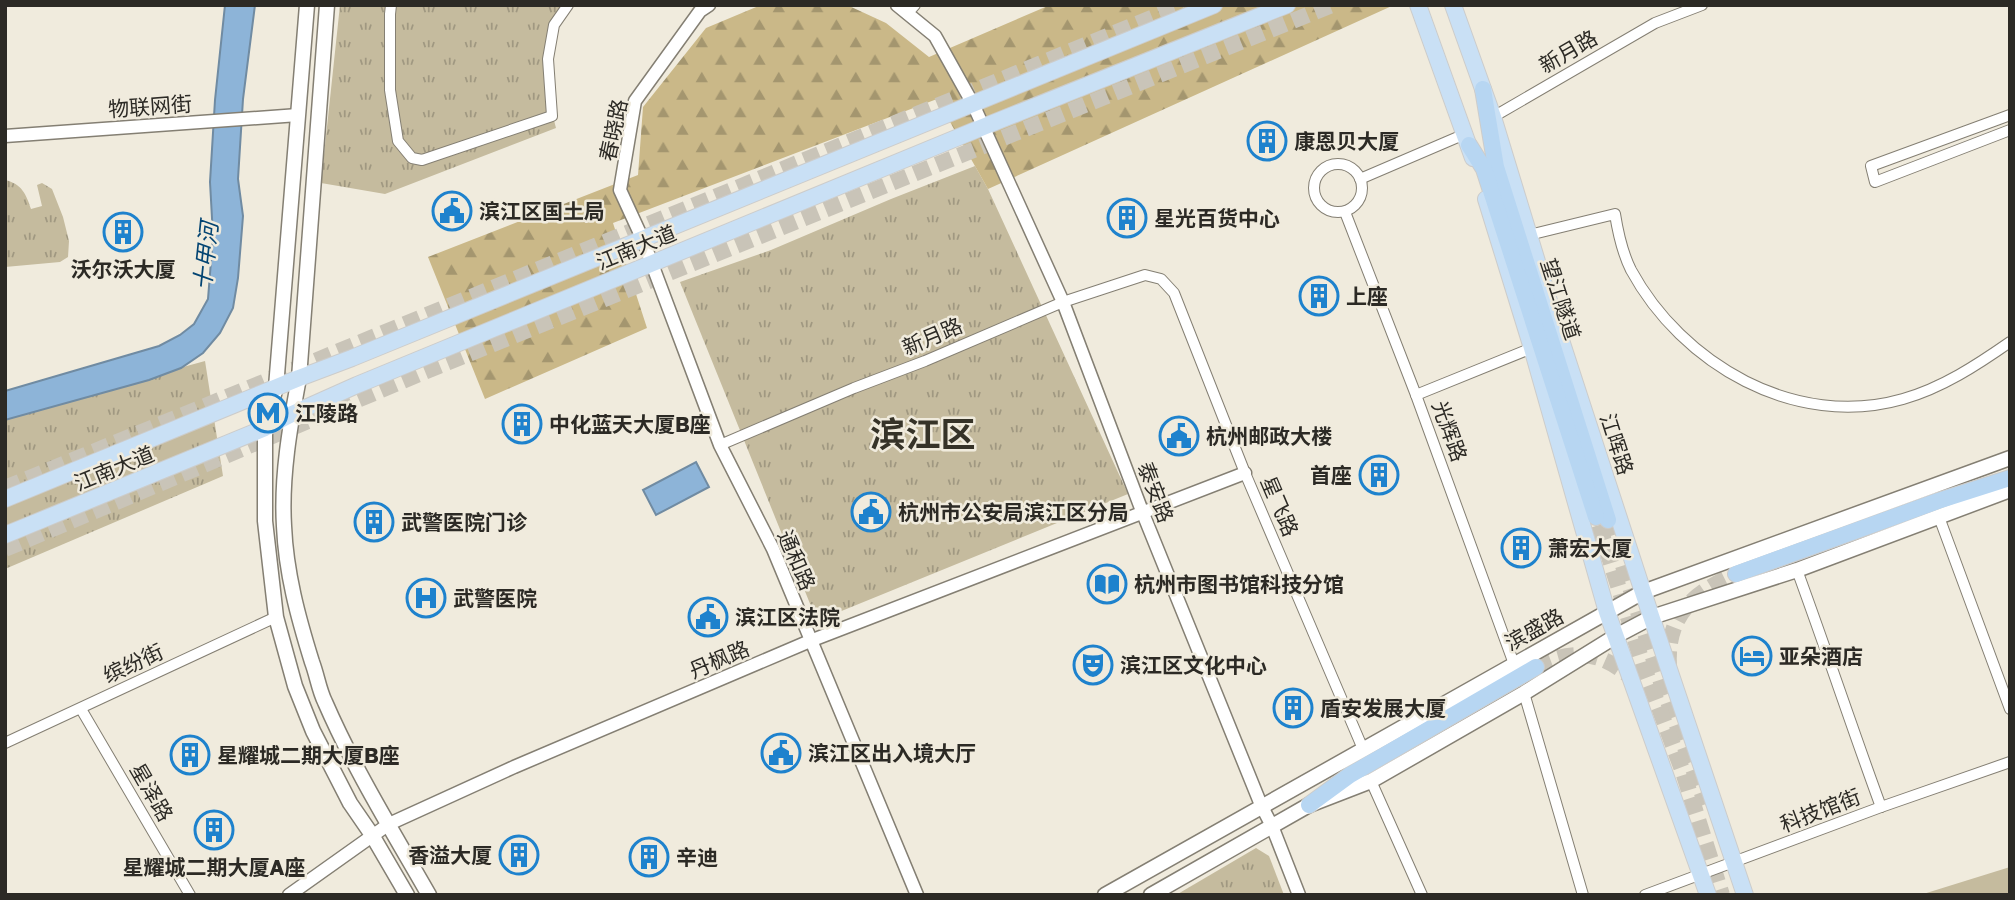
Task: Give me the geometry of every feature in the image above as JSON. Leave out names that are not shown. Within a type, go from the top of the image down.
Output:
[{"type":"highway","name":"望江隧道","points":[[1467,140],[1484,169],[1603,521],[1496,166],[1483,89]]},
{"type":"highway","points":[[1736,574],[1938,501],[2010,478]]},
{"type":"highway","points":[[1308,805],[1350,775],[1536,667]]},
{"type":"main road","points":[[307,5],[276,387],[265,428],[265,521],[276,617],[295,686],[313,731],[350,803],[407,895]]},
{"type":"main road","points":[[327,5],[299,377],[285,480],[284,525],[288,569],[302,631],[323,700],[351,756],[429,895]]},
{"type":"main road","name":"江南大道","points":[[5,499],[1214,5]]},
{"type":"main road","name":"江南大道","points":[[5,536],[651,264],[1287,5]]},
{"type":"main road","points":[[1418,5],[1467,140],[1532,348],[1607,612],[1708,895]]},
{"type":"main road","name":"江晖路","points":[[1453,5],[1493,117],[1643,592],[1745,895]]},
{"type":"main road","name":"滨盛路","points":[[1105,895],[1643,592],[2010,458]]},
{"type":"main road","points":[[1151,895],[1308,805],[1371,781],[1652,617],[1797,570],[2010,490]]},
{"type":"street","points":[[391,5],[390,90],[398,141],[412,158],[422,160],[552,116],[548,59],[554,25],[568,5]]},
{"type":"street","name":"春晓路","points":[[643,240],[620,190],[635,101],[700,11],[709,5]]},
{"type":"street","name":"新月路","points":[[1493,117],[1655,23],[1702,5]]},
{"type":"street","points":[[906,8],[935,36],[973,104]]},
{"type":"street","name":"泰安路","points":[[973,104],[1063,302],[1142,511],[1299,895]]},
{"type":"street","name":"物联网街","points":[[5,136],[298,115]]},
{"type":"street","points":[[2010,116],[1871,166],[1875,182],[2010,130]]},
{"type":"street","points":[[1360,179],[1467,140]]},
{"type":"street","points":[[1337,164],[1351,167],[1357,172],[1363,187],[1359,203],[1345,212],[1329,211],[1322,206],[1314,192],[1317,176],[1337,164]]},
{"type":"street","name":"光辉路","points":[[1345,212],[1416,395],[1514,664]]},
{"type":"street","points":[[1529,235],[1615,214],[1620,242],[1631,269],[1667,320],[1696,349],[1732,374],[1774,396],[1831,407],[1901,400],[1935,388],[2010,342]]},
{"type":"street","name":"通和路","points":[[643,240],[720,445],[773,548],[917,895]]},
{"type":"street","name":"新月路","points":[[720,445],[1063,302],[1145,275],[1161,279]]},
{"type":"street","name":"星飞路","points":[[1161,279],[1174,293],[1245,473],[1363,749]]},
{"type":"street","points":[[1416,395],[1532,348]]},
{"type":"street","name":"丹枫路","points":[[289,895],[389,824],[514,766],[810,641],[1245,473]]},
{"type":"street","points":[[1939,517],[2010,709]]},
{"type":"street","points":[[1797,570],[1881,807]]},
{"type":"street","name":"缤纷街","points":[[5,743],[276,617]]},
{"type":"street","points":[[1524,693],[1583,895]]},
{"type":"street","name":"星泽路","points":[[81,709],[190,895]]},
{"type":"street","name":"科技馆街","points":[[1645,895],[2010,762]]},
{"type":"street","points":[[1371,781],[1422,895]]},
{"type":"green space","points":[[340,5],[568,5],[555,24],[549,47],[549,90],[556,128],[385,194],[321,183]]},
{"type":"green space","points":[[761,5],[847,5],[886,23],[929,57],[1050,5],[1394,5],[988,189],[937,99],[613,223],[647,328],[485,399],[428,257],[638,175],[643,107],[706,28]]},
{"type":"green space","points":[[975,166],[1128,494],[817,621],[680,282],[771,250]]},
{"type":"green space","points":[[5,180],[16,184],[22,190],[31,209],[42,206],[37,185],[42,183],[52,189],[69,241],[68,257],[60,262],[5,267]]},
{"type":"green space","points":[[205,361],[223,476],[5,569],[5,416]]},
{"type":"green space","points":[[1256,848],[1269,856],[1284,895],[1176,895]]},
{"type":"green space","points":[[2010,867],[2010,895],[1920,895]]},
{"type":"water","points":[[225,5],[255,5],[243,99],[238,179],[243,216],[238,278],[233,308],[220,333],[203,353],[181,368],[149,380],[5,420],[5,391],[159,346],[194,324],[208,299],[213,236],[210,182]]},
{"type":"water","points":[[696,462],[709,487],[656,515],[643,490]]},
{"type":"tunnel","points":[[5,488],[1183,5]]},
{"type":"tunnel","points":[[5,549],[419,374],[1332,5]]},
{"type":"tunnel","points":[[1608,520],[1663,688],[1706,804]]},
{"type":"tunnel","points":[[1599,525],[1643,665],[1683,772],[1722,895]]},
{"type":"tunnel","points":[[1669,667],[1672,633],[1685,608],[1707,589],[1736,574]]},
{"type":"tunnel","points":[[1536,667],[1563,657],[1587,655],[1610,663],[1633,679]]},
{"type":"place","name":"康恩贝大厦","points":[[1267,141]]},
{"type":"place","name":"滨江区国土局","points":[[452,211]]},
{"type":"place","name":"星光百货中心","points":[[1127,218]]},
{"type":"place","name":"沃尔沃大厦","points":[[123,232]]},
{"type":"place","name":"上座","points":[[1319,296]]},
{"type":"place","name":"江陵路","points":[[268,413]]},
{"type":"place","name":"中化蓝天大厦B座","points":[[522,424]]},
{"type":"place","name":"杭州邮政大楼","points":[[1179,436]]},
{"type":"place","name":"首座","points":[[1379,475]]},
{"type":"place","name":"杭州市公安局滨江区分局","points":[[871,512]]},
{"type":"place","name":"武警医院门诊","points":[[374,522]]},
{"type":"place","name":"萧宏大厦","points":[[1521,548]]},
{"type":"place","name":"杭州市图书馆科技分馆","points":[[1107,584]]},
{"type":"place","name":"武警医院","points":[[426,598]]},
{"type":"place","name":"滨江区法院","points":[[708,617]]},
{"type":"place","name":"亚朵酒店","points":[[1752,656]]},
{"type":"place","name":"滨江区文化中心","points":[[1093,665]]},
{"type":"place","name":"盾安发展大厦","points":[[1293,708]]},
{"type":"place","name":"滨江区出入境大厅","points":[[781,753]]},
{"type":"place","name":"星耀城二期大厦B座","points":[[190,755]]},
{"type":"place","name":"星耀城二期大厦A座","points":[[214,830]]},
{"type":"place","name":"香溢大厦","points":[[519,855]]},
{"type":"place","name":"辛迪","points":[[649,857]]},
{"type":"district","name":"滨江区","points":[[923,434]]},
{"type":"water label","name":"十甲河","points":[[205,256]]}]
